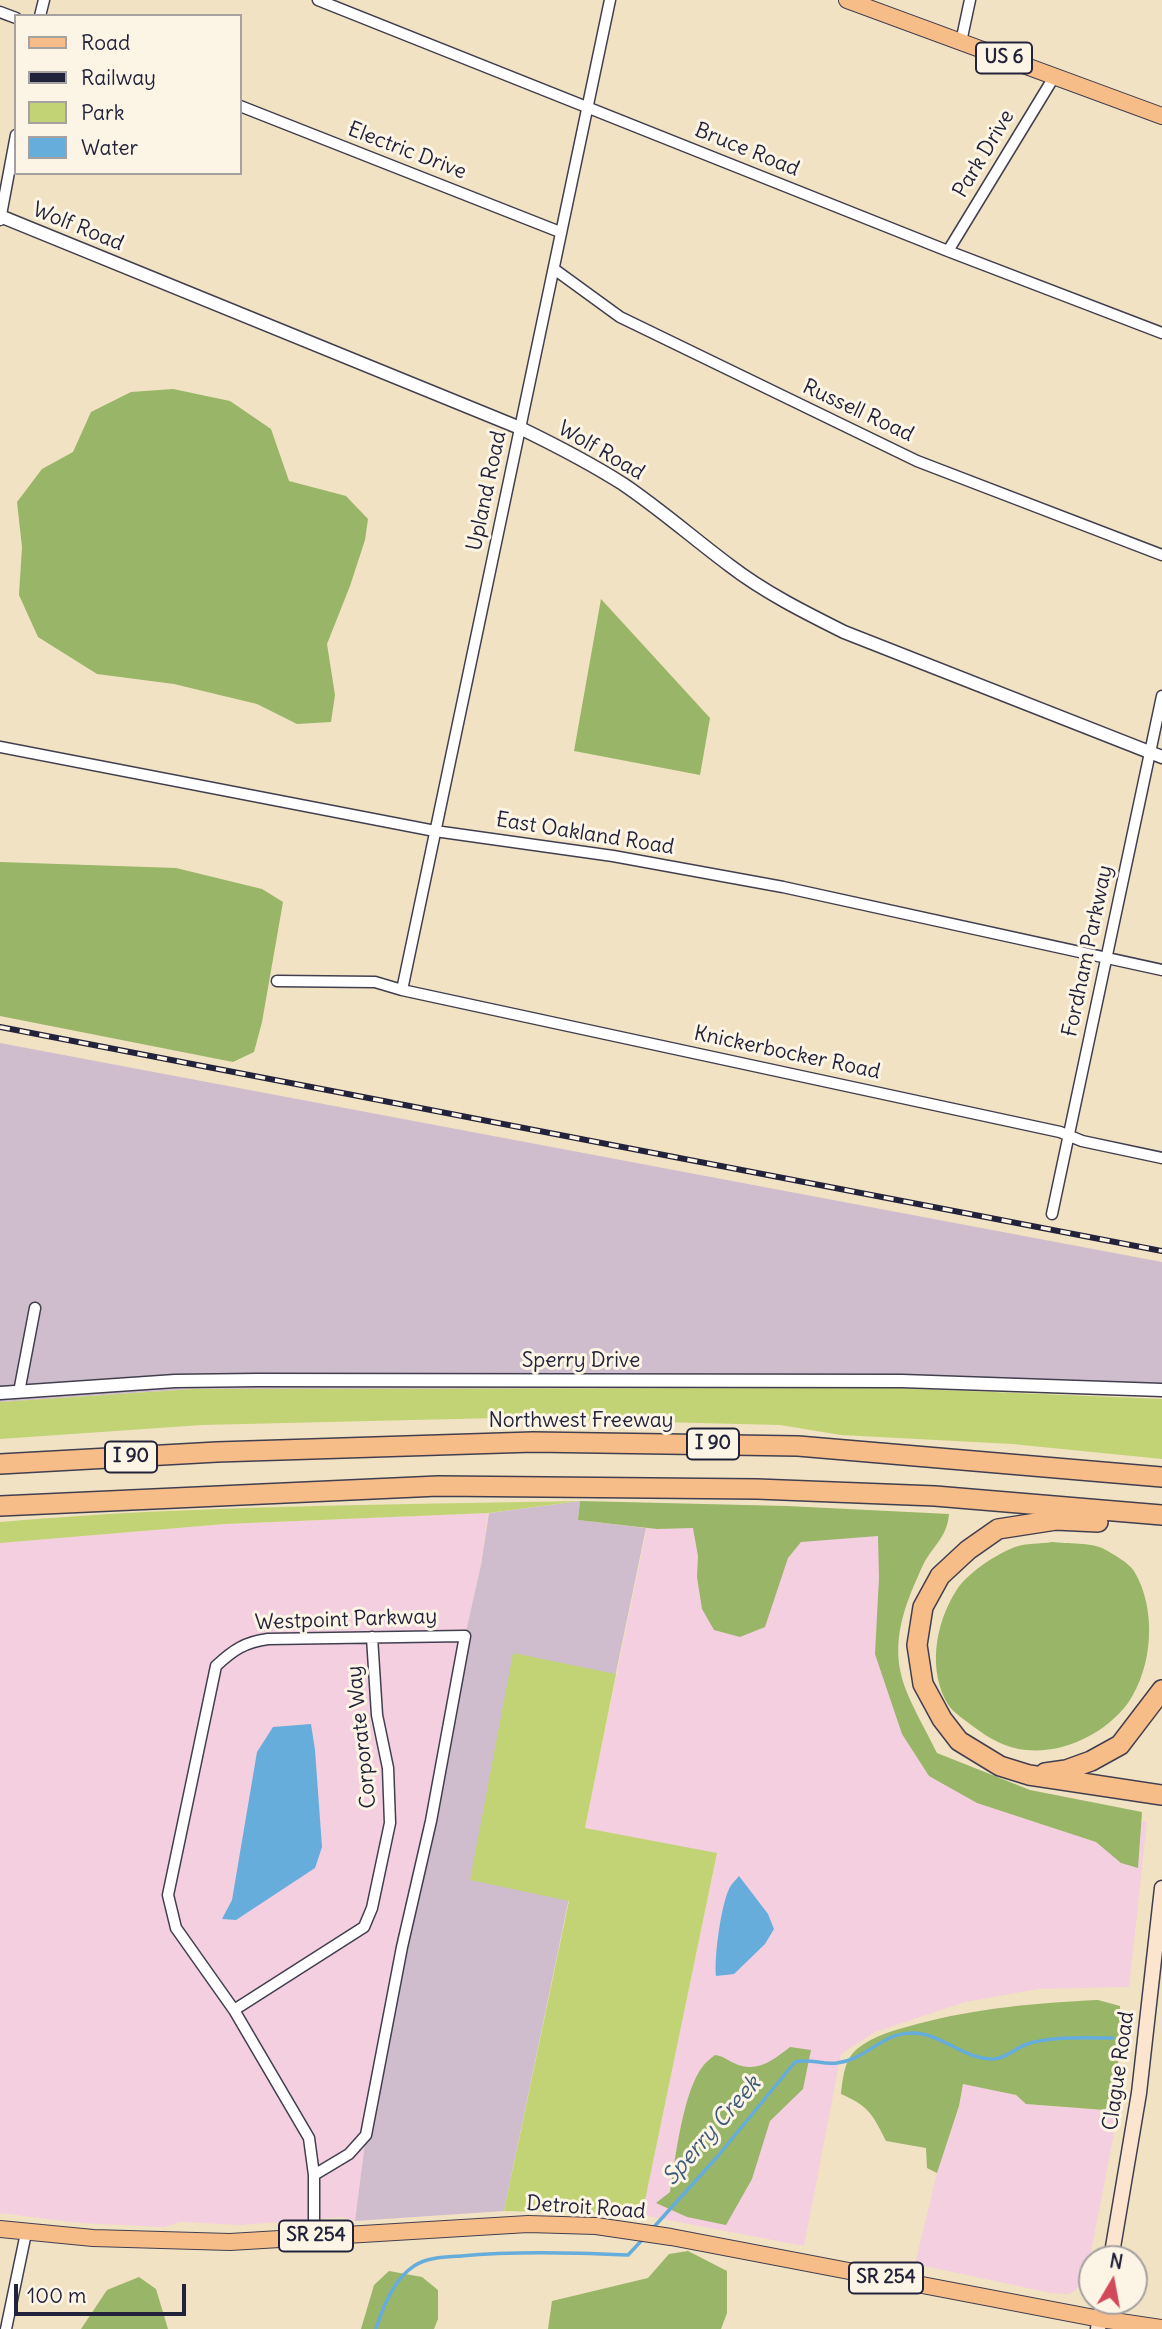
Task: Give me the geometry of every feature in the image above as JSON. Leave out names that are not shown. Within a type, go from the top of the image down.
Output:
[{"type":"highway","name":"Northwest Freeway","points":[[0,1464],[216,1452],[533,1442],[798,1446],[1162,1477]]},
{"type":"highway","name":"I 90","points":[[0,1506],[438,1486],[757,1489],[934,1496],[1162,1517]]},
{"type":"highway","points":[[1162,1517],[1130,1523],[1056,1520],[998,1529],[968,1550],[940,1576],[923,1607],[917,1645],[923,1684],[942,1719],[959,1741],[1000,1766],[1029,1775],[1162,1795]]},
{"type":"highway","points":[[1029,1775],[1066,1770],[1091,1761],[1120,1745],[1162,1690]]},
{"type":"main road","name":"US 6","points":[[847,0],[1162,116]]},
{"type":"main road","name":"Clague Road","points":[[1113,2245],[1139,2093],[1162,1888]]},
{"type":"main road","name":"Detroit Road","points":[[0,2229],[93,2238],[230,2242],[528,2224],[596,2226],[671,2236],[1099,2324],[1162,2328]]},
{"type":"street","name":"Bruce Road","points":[[318,0],[948,251],[1162,333]]},
{"type":"street","name":"Upland Road","points":[[402,990],[610,0]]},
{"type":"street","points":[[961,42],[970,0]]},
{"type":"street","name":"Park Drive","points":[[948,251],[1054,77]]},
{"type":"street","name":"Electric Drive","points":[[242,107],[560,232]]},
{"type":"street","points":[[0,217],[14,145]]},
{"type":"street","name":"Wolf Road","points":[[0,217],[520,428],[623,484],[730,566],[803,611],[844,632],[1156,755]]},
{"type":"street","name":"Russell Road","points":[[554,269],[620,317],[917,461],[1162,555]]},
{"type":"street","name":"Fordham Parkway","points":[[1052,1214],[1105,958],[1156,755],[1162,696]]},
{"type":"street","name":"East Oakland Road","points":[[0,747],[435,831],[613,856],[783,887],[1162,970]]},
{"type":"street","name":"Knickerbocker Road","points":[[277,981],[375,982],[1033,1126],[1162,1158]]},
{"type":"street","points":[[19,1392],[35,1308]]},
{"type":"street","name":"Sperry Drive","points":[[0,1393],[175,1381],[257,1380],[902,1381],[1162,1390]]},
{"type":"street","name":"Westpoint Parkway","points":[[314,2175],[349,2154],[366,2135],[402,1947],[431,1821],[465,1636],[268,1639],[247,1642],[216,1666],[169,1895],[176,1928],[234,2010],[309,2138],[314,2175],[314,2236]]},
{"type":"street","name":"Corporate Way","points":[[234,2010],[364,1927],[372,1908],[390,1823],[388,1768],[377,1715],[372,1637]]},
{"type":"street","points":[[6,2329],[26,2233]]},
{"type":"shaded area","points":[[0,1043],[1162,1262],[1162,1388],[193,1389],[0,1402]]},
{"type":"shaded area","points":[[580,1501],[578,1520],[646,1528],[504,2211],[355,2221],[366,2135],[481,1565],[489,1513]]},
{"type":"shaded area","points":[[488,1513],[481,1565],[366,2135],[355,2221],[342,2217],[241,2225],[180,2222],[164,2227],[79,2223],[0,2213],[0,1543],[225,1524]]},
{"type":"shaded area","points":[[649,1518],[901,1526],[884,1631],[921,1749],[1029,1805],[1147,1822],[1129,1987],[1038,1989],[965,2002],[875,2032],[841,2054],[804,2246],[642,2215],[717,1854],[585,1828]]},
{"type":"shaded area","points":[[963,2083],[1016,2095],[1026,2104],[1105,2110],[1117,2118],[1092,2245],[1078,2245],[1078,2288],[1073,2292],[1051,2293],[915,2264],[937,2173],[959,2106]]},
{"type":"green space","points":[[173,389],[230,401],[271,429],[289,481],[346,496],[368,519],[365,540],[350,586],[327,644],[335,695],[331,722],[297,724],[257,704],[174,684],[97,674],[38,637],[19,595],[22,547],[17,502],[42,469],[73,452],[91,412],[131,392]]},
{"type":"green space","points":[[601,599],[710,718],[700,775],[574,751]]},
{"type":"green space","points":[[0,862],[176,868],[262,889],[283,902],[262,1022],[254,1052],[233,1062],[0,1016]]},
{"type":"green space","points":[[895,1388],[1162,1399],[1162,1459],[1012,1444],[841,1435],[780,1425],[497,1418],[202,1425],[0,1439],[0,1402],[193,1389]]},
{"type":"green space","points":[[580,1501],[488,1513],[225,1524],[0,1543],[0,1522],[72,1516],[290,1507]]},
{"type":"green space","points":[[580,1501],[787,1506],[949,1514],[943,1535],[923,1565],[912,1591],[898,1645],[903,1683],[937,1753],[1030,1790],[1142,1812],[1138,1868],[1121,1863],[1096,1842],[977,1803],[929,1776],[902,1734],[875,1654],[878,1536],[801,1542],[788,1558],[765,1627],[740,1637],[714,1630],[702,1609],[693,1528],[657,1529],[578,1520]]},
{"type":"green space","points":[[1052,1542],[1099,1547],[1132,1568],[1141,1586],[1149,1620],[1147,1655],[1136,1689],[1128,1703],[1108,1724],[1069,1745],[1055,1749],[1026,1750],[992,1739],[951,1709],[942,1693],[938,1678],[936,1648],[949,1604],[956,1591],[974,1571],[1015,1547]]},
{"type":"green space","points":[[513,1653],[616,1674],[585,1828],[717,1853],[642,2215],[643,2221],[598,2213],[504,2211],[569,1901],[470,1880]]},
{"type":"green space","points":[[1098,2000],[1120,2006],[1117,2073],[1105,2110],[1026,2104],[1016,2095],[963,2084],[959,2106],[937,2173],[927,2168],[926,2148],[886,2141],[869,2112],[841,2094],[849,2058],[864,2044],[886,2034],[940,2018],[984,2010]]},
{"type":"green space","points":[[790,2047],[811,2050],[803,2089],[770,2121],[752,2179],[726,2225],[687,2217],[656,2203],[670,2192],[685,2108],[696,2077],[704,2065],[715,2055],[738,2065],[755,2067],[768,2062]]},
{"type":"green space","points":[[688,2251],[727,2271],[727,2313],[721,2329],[548,2329],[552,2301],[648,2278],[669,2254]]},
{"type":"green space","points":[[389,2271],[422,2277],[438,2290],[438,2319],[434,2329],[361,2329],[374,2285]]},
{"type":"green space","points":[[139,2277],[156,2289],[168,2329],[81,2329],[107,2290]]},
{"type":"water","points":[[311,1724],[322,1847],[315,1868],[236,1920],[222,1919],[232,1900],[257,1752],[273,1727]]},
{"type":"water","points":[[739,1876],[768,1914],[774,1929],[765,1944],[734,1974],[716,1976],[717,1945],[723,1907],[730,1887]]},
{"type":"waterway","name":"Sperry Creek","points":[[653,2228],[717,2157],[795,2062],[837,2063],[860,2055],[889,2038],[913,2033],[927,2035],[975,2056],[993,2059],[1037,2041],[1113,2038]]},
{"type":"waterway","name":"Sperry Creek","points":[[376,2329],[395,2286],[407,2271],[425,2261],[443,2257],[503,2253],[628,2255],[643,2239]]},
{"type":"railway","points":[[0,1027],[1162,1251]]}]
